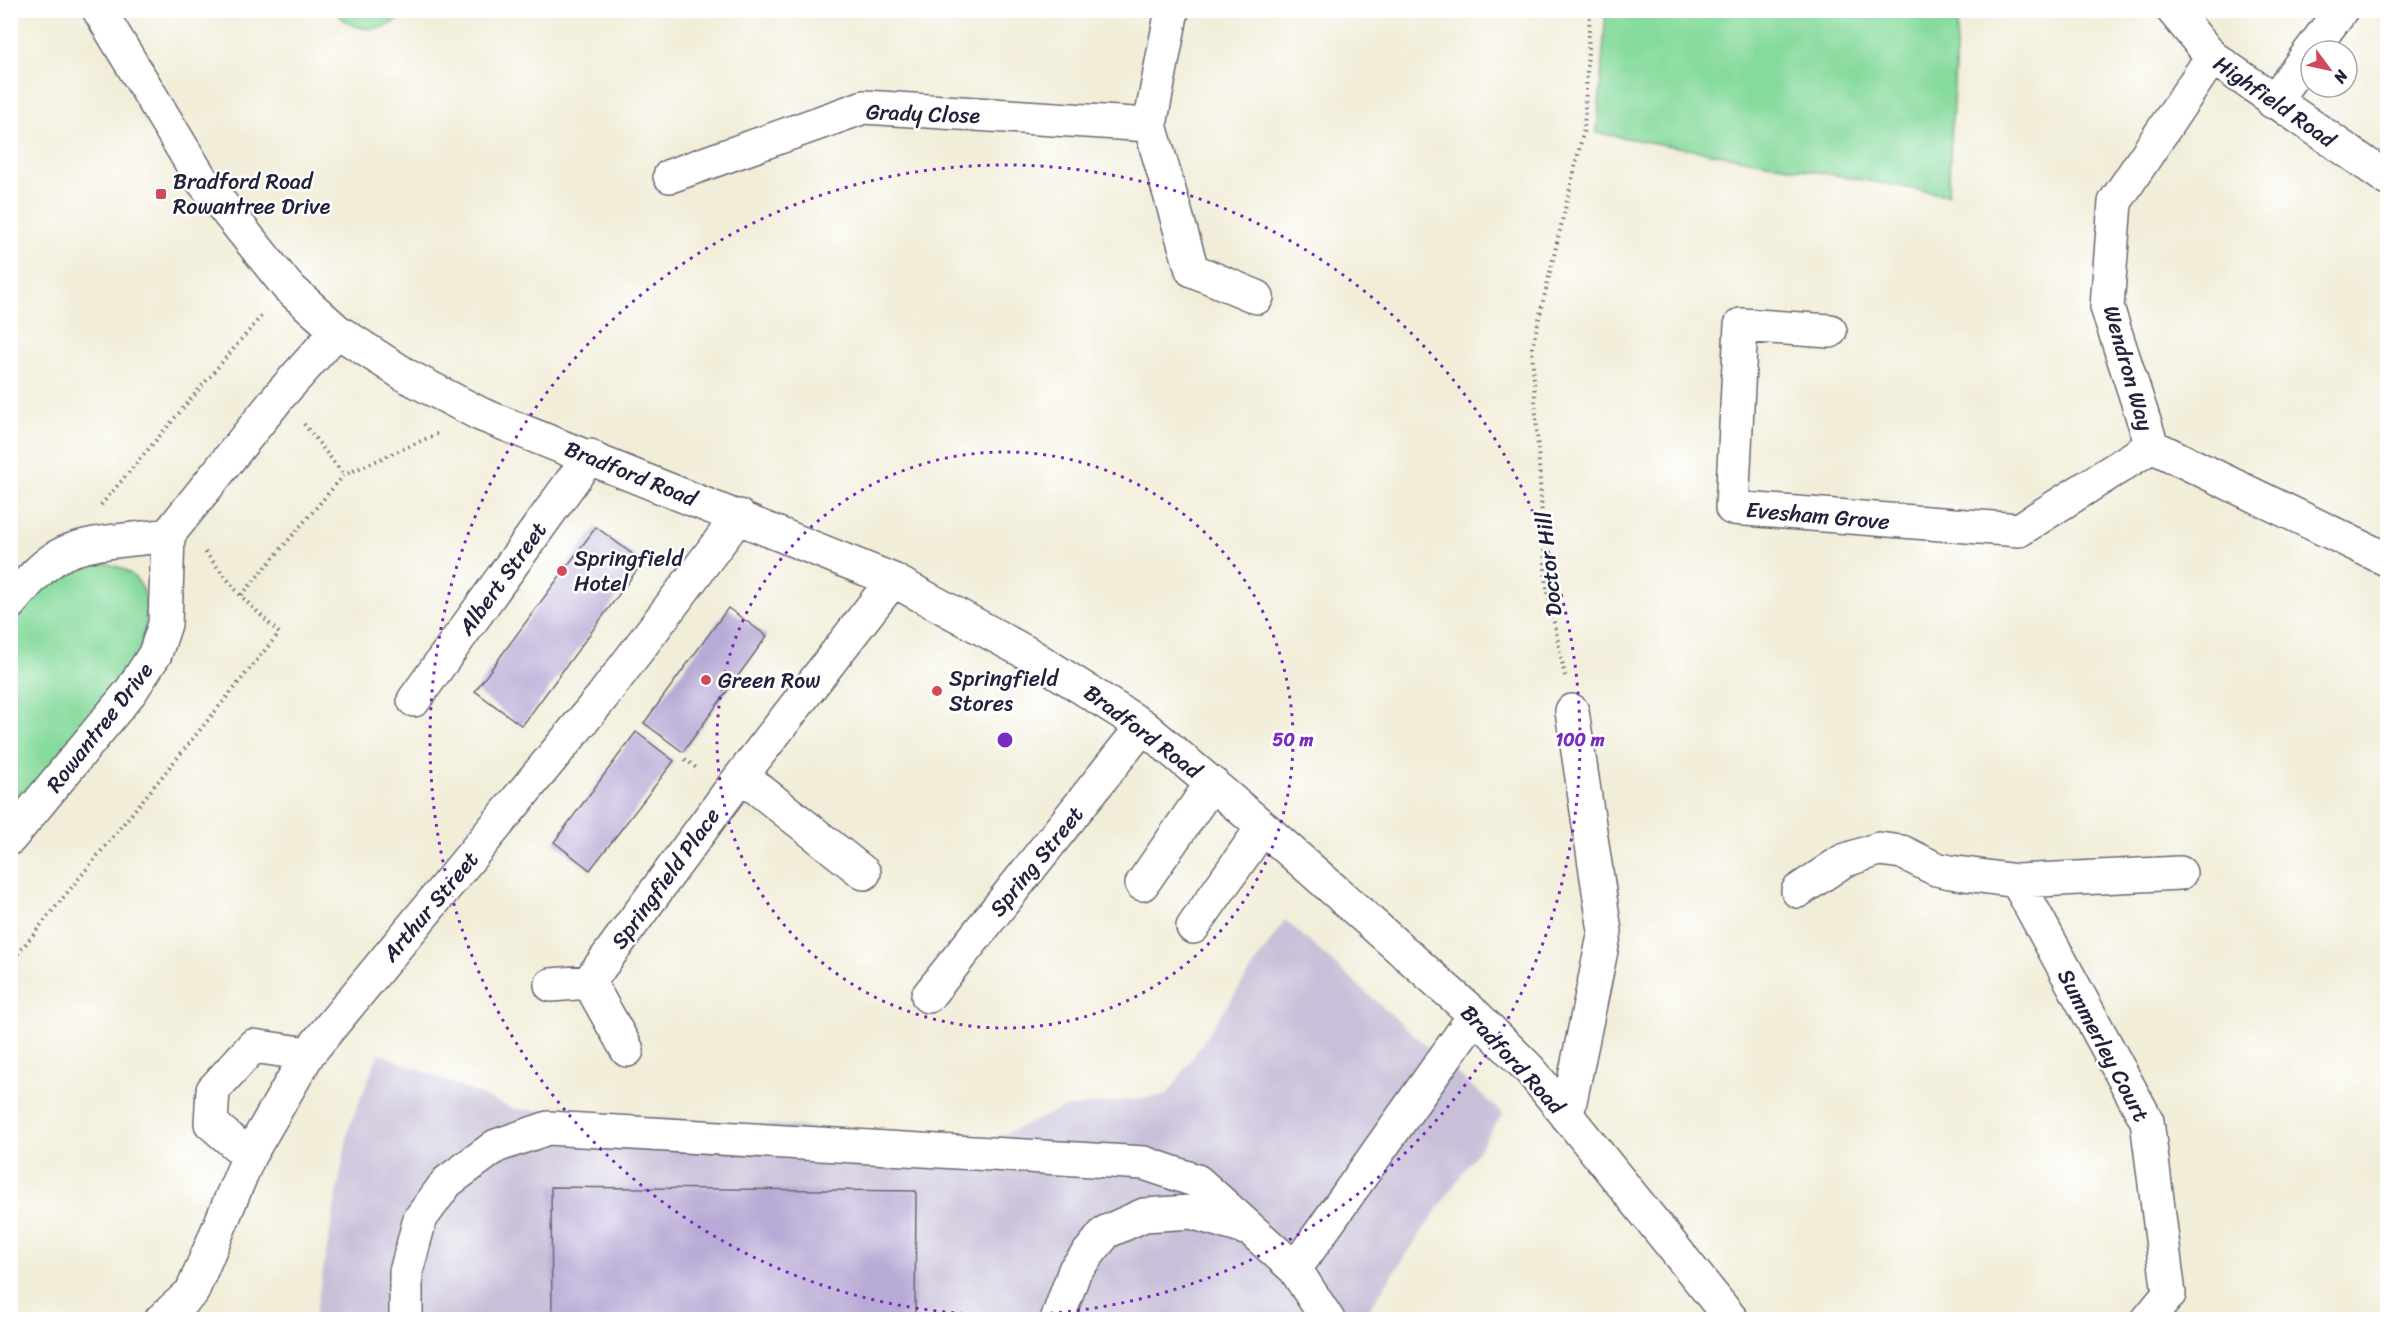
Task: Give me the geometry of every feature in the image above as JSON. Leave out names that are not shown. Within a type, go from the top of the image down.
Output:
[{"type":"street","name":"Bradford Road","points":[[99,10],[201,178],[287,286],[337,331],[407,376],[480,414],[739,516],[892,580],[1045,663],[1143,726],[1263,827],[1474,1015],[1531,1071],[1732,1320]]},
{"type":"street","points":[[1172,10],[1150,125],[1192,270],[1257,297]]},
{"type":"street","name":"Highfield Road","points":[[2173,10],[2212,57],[2273,102],[2388,179]]},
{"type":"street","points":[[2273,102],[2341,10]]},
{"type":"street","name":"Wendron Way","points":[[2212,57],[2115,202],[2107,307],[2152,446],[2388,560]]},
{"type":"street","name":"Grady Close","points":[[670,176],[864,107],[1150,125]]},
{"type":"street","name":"Evesham Grove","points":[[1830,331],[1741,325],[1732,508],[2019,530],[2152,446]]},
{"type":"street","points":[[10,603],[33,577],[59,556],[95,545],[173,528],[280,394],[337,331]]},
{"type":"street","name":"Albert Street","points":[[414,700],[590,456]]},
{"type":"street","name":"Arthur Street","points":[[161,1320],[192,1292],[249,1156],[308,1054],[602,697],[739,516]]},
{"type":"street","name":"Rowantree Drive","points":[[10,838],[131,691],[155,654],[165,624],[173,528]]},
{"type":"street","name":"Springfield Place","points":[[589,982],[742,776],[892,580]]},
{"type":"street","points":[[1567,1116],[1605,931],[1572,711]]},
{"type":"street","name":"Spring Street","points":[[928,996],[1143,726]]},
{"type":"street","points":[[742,776],[864,873]]},
{"type":"street","points":[[1142,884],[1212,783]]},
{"type":"street","points":[[1192,927],[1263,827]]},
{"type":"street","points":[[1798,891],[1843,861],[1879,849],[1902,852],[1936,869],[2017,881],[2180,873]]},
{"type":"street","name":"Summerley Court","points":[[2017,881],[2147,1120],[2176,1307],[2148,1320]]},
{"type":"street","points":[[551,985],[589,982],[627,1050]]},
{"type":"street","points":[[1295,1269],[1474,1015]]},
{"type":"street","points":[[249,1156],[211,1123],[213,1090],[253,1046],[308,1054]]},
{"type":"street","points":[[406,1320],[406,1272],[420,1219],[447,1182],[496,1146],[548,1128],[1144,1163],[1197,1181],[1256,1231],[1295,1269],[1328,1320]]},
{"type":"street","points":[[1057,1320],[1075,1270],[1106,1232],[1144,1215],[1191,1212],[1256,1231]]},
{"type":"path","name":"Doctor Hill","points":[[1572,711],[1546,583],[1532,348],[1584,129],[1590,10]]},
{"type":"path","points":[[117,542],[98,509],[287,286]]},
{"type":"path","points":[[280,394],[344,475]]},
{"type":"path","points":[[241,596],[344,475],[480,414]]},
{"type":"path","points":[[10,963],[279,633],[173,528]]},
{"type":"shaded area","points":[[1285,920],[1503,1114],[1362,1319],[314,1320],[349,1127],[379,1053],[514,1109],[994,1139],[1063,1108],[1167,1095]]},
{"type":"green space","points":[[335,11],[408,11],[391,24],[372,29],[352,25]]},
{"type":"green space","points":[[1606,11],[1958,11],[1948,195],[1597,133]]},
{"type":"green space","points":[[86,561],[108,564],[125,570],[136,579],[143,591],[146,605],[143,639],[137,659],[11,814],[11,625],[42,587],[62,568]]},
{"type":"building","points":[[596,527],[643,562],[522,726],[475,691]]},
{"type":"building","name":"Green Row","points":[[728,608],[767,636],[683,752],[644,723]]},
{"type":"building","points":[[636,732],[674,761],[590,870],[554,842]]},
{"type":"building","points":[[551,1187],[916,1191],[915,1320],[552,1320]]},
{"type":"place","name":"Bradford Road Rowantree Drive","points":[[161,194]]},
{"type":"place","name":"Springfield Hotel","points":[[562,571]]},
{"type":"place","name":"Green Row","points":[[706,680]]},
{"type":"place","name":"Springfield Stores","points":[[937,691]]}]
